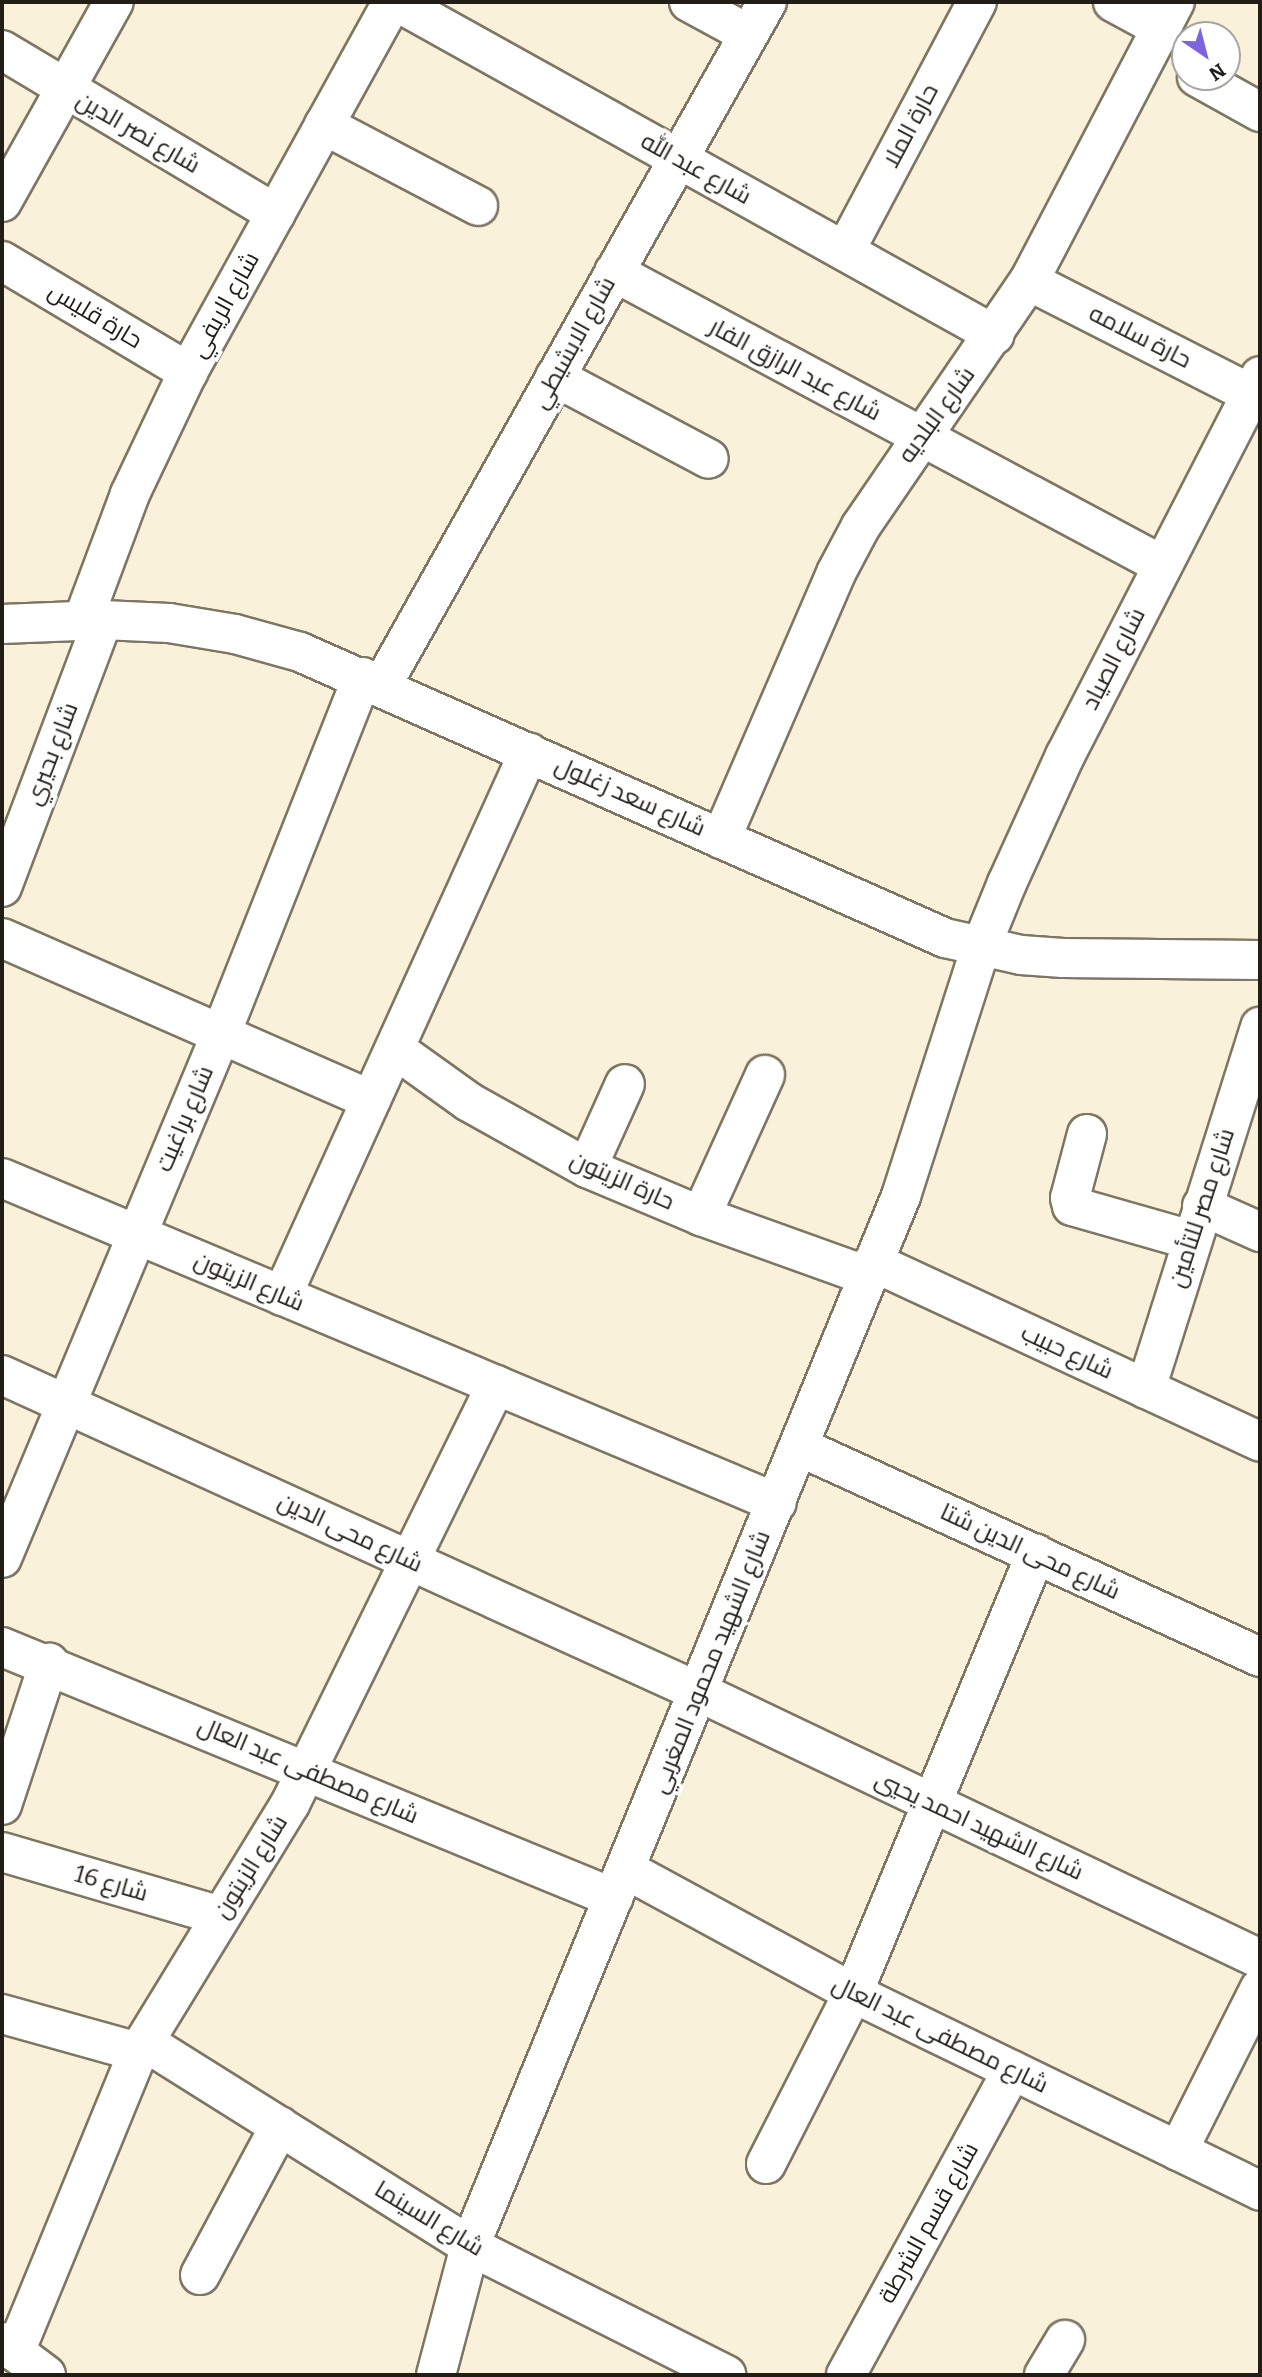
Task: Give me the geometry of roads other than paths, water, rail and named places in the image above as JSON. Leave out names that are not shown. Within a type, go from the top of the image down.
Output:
[{"type":"street","points":[[2,202],[114,2]]},
{"type":"street","name":"شارع الريفي","points":[[93,620],[130,494],[188,372],[392,2]]},
{"type":"street","name":"شارع عبد الله","points":[[397,2],[995,335]]},
{"type":"street","points":[[689,2],[748,34]]},
{"type":"street","name":"شارع الابشيطي","points":[[372,681],[555,377],[767,2]]},
{"type":"street","name":"حارة الملا","points":[[845,251],[977,2]]},
{"type":"street","points":[[1113,2],[1162,27],[1171,44]]},
{"type":"street","name":"شارع البلديه","points":[[721,839],[836,573],[889,480],[995,335],[1030,281],[1162,27]]},
{"type":"street","name":"شارع نصر الدين","points":[[2,50],[64,90],[275,214]]},
{"type":"street","points":[[1223,91],[1260,112]]},
{"type":"street","points":[[324,125],[478,206]]},
{"type":"street","name":"حارة قليس","points":[[2,261],[188,372]]},
{"type":"street","name":"شارع عبد الرازق الفار","points":[[614,272],[1162,565]]},
{"type":"street","name":"حارة سلامه","points":[[1030,281],[1255,385]]},
{"type":"street","points":[[555,377],[709,459]]},
{"type":"street","name":"شارع الصياد","points":[[981,947],[1060,766],[1255,385]]},
{"type":"street","name":"شارع سعد زغلول","points":[[2,624],[93,620],[235,634],[300,652],[372,681],[912,926],[981,947],[1063,958],[1260,960]]},
{"type":"street","name":"شارع بحيري","points":[[2,887],[93,620]]},
{"type":"street","name":"شارع براغيت","points":[[2,1558],[372,681]]},
{"type":"street","points":[[282,1296],[529,752]]},
{"type":"street","points":[[2,938],[371,1100]]},
{"type":"street","name":"شارع الشهيد محمود المغربي","points":[[436,2375],[470,2246],[871,1269],[930,1114],[981,947]]},
{"type":"street","name":"شارع مصر للتأمين","points":[[1146,1389],[1260,1027]]},
{"type":"street","name":"حارة الزيتون","points":[[395,1049],[469,1102],[587,1168],[701,1216],[871,1269]]},
{"type":"street","points":[[701,1216],[765,1075]]},
{"type":"street","points":[[587,1168],[625,1084]]},
{"type":"street","points":[[1087,1134],[1070,1198],[1072,1206],[1260,1233]]},
{"type":"street","name":"شارع الزيتون","points":[[2,1178],[777,1503]]},
{"type":"street","name":"شارع حبيب","points":[[871,1269],[1146,1389],[1260,1442]]},
{"type":"street","name":"شارع محى الدين","points":[[2,1375],[699,1692]]},
{"type":"street","name":"شارع الزيتون","points":[[8,2347],[141,2047],[308,1771],[496,1385]]},
{"type":"street","name":"شارع محى الدين شتا","points":[[800,1447],[1260,1657]]},
{"type":"street","points":[[766,2164],[853,1993],[1036,1554]]},
{"type":"street","name":"شارع مصطفى عبد العال","points":[[2,1647],[49,1663],[308,1771],[619,1884],[853,1993],[1260,2192]]},
{"type":"street","points":[[2,1805],[49,1663]]},
{"type":"street","name":"شارع الشهيد احمد يحيي","points":[[699,1692],[932,1803],[1260,1965]]},
{"type":"street","name":"شارع 16","points":[[2,1852],[221,1916]]},
{"type":"street","points":[[1178,2151],[1260,1965]]},
{"type":"street","name":"شارع السينما","points":[[2,2014],[141,2047],[280,2126],[470,2246],[726,2375]]},
{"type":"street","name":"شارع قسم الشرطة","points":[[846,2375],[1012,2070]]},
{"type":"street","points":[[200,2275],[280,2126]]},
{"type":"street","points":[[1044,2375],[1065,2340]]},
{"type":"street","points":[[8,2347],[46,2375]]}]
